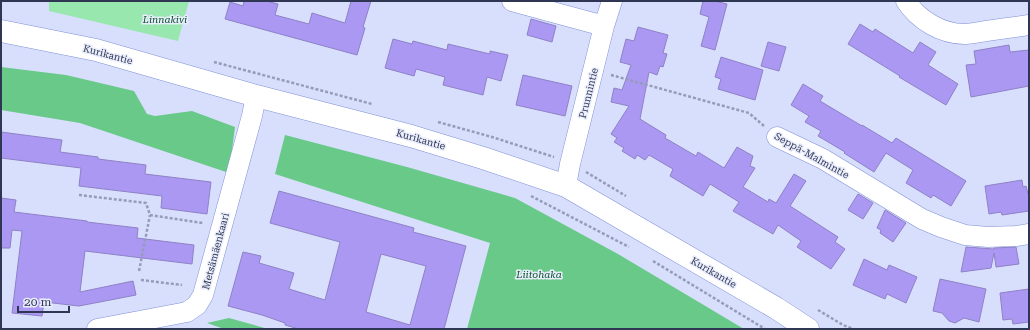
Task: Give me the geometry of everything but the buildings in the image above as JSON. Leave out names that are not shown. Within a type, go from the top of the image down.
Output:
[{"type":"main road","name":"Kurikantie","points":[[1,31],[96,50],[256,96],[411,136],[566,186],[769,304],[808,329]]},
{"type":"street","points":[[512,1],[604,26]]},
{"type":"street","name":"Prunnintie","points":[[566,186],[604,26],[612,1]]},
{"type":"street","points":[[906,1],[910,8],[936,28],[951,32],[964,34],[1029,25]]},
{"type":"street","name":"Metsämäenkaari","points":[[97,329],[187,312],[197,305],[203,295],[252,116],[256,96]]},
{"type":"street","name":"Seppä-Malmintie","points":[[777,137],[823,159],[922,219],[941,227],[965,234],[988,237],[1029,234]]},
{"type":"path","name":"Seppä-Malmintie","points":[[594,70],[749,113],[777,137]]},
{"type":"path","points":[[526,194],[633,249]]},
{"type":"path","points":[[79,195],[146,203],[150,215],[139,271]]},
{"type":"path","points":[[150,215],[222,226]]},
{"type":"path","points":[[652,260],[765,329]]},
{"type":"path","points":[[141,280],[182,285]]},
{"type":"green space","name":"Linnakivi","points":[[49,1],[189,1],[178,41],[49,11]]},
{"type":"green space","points":[[1,67],[66,75],[134,91],[147,114],[155,116],[192,111],[235,127],[229,173],[80,123],[1,110]]},
{"type":"green space","name":"Liitohaka","points":[[285,135],[407,167],[515,198],[618,254],[744,329],[467,329],[490,243],[275,174]]},
{"type":"green space","points":[[229,318],[268,329],[224,329],[207,323]]}]
